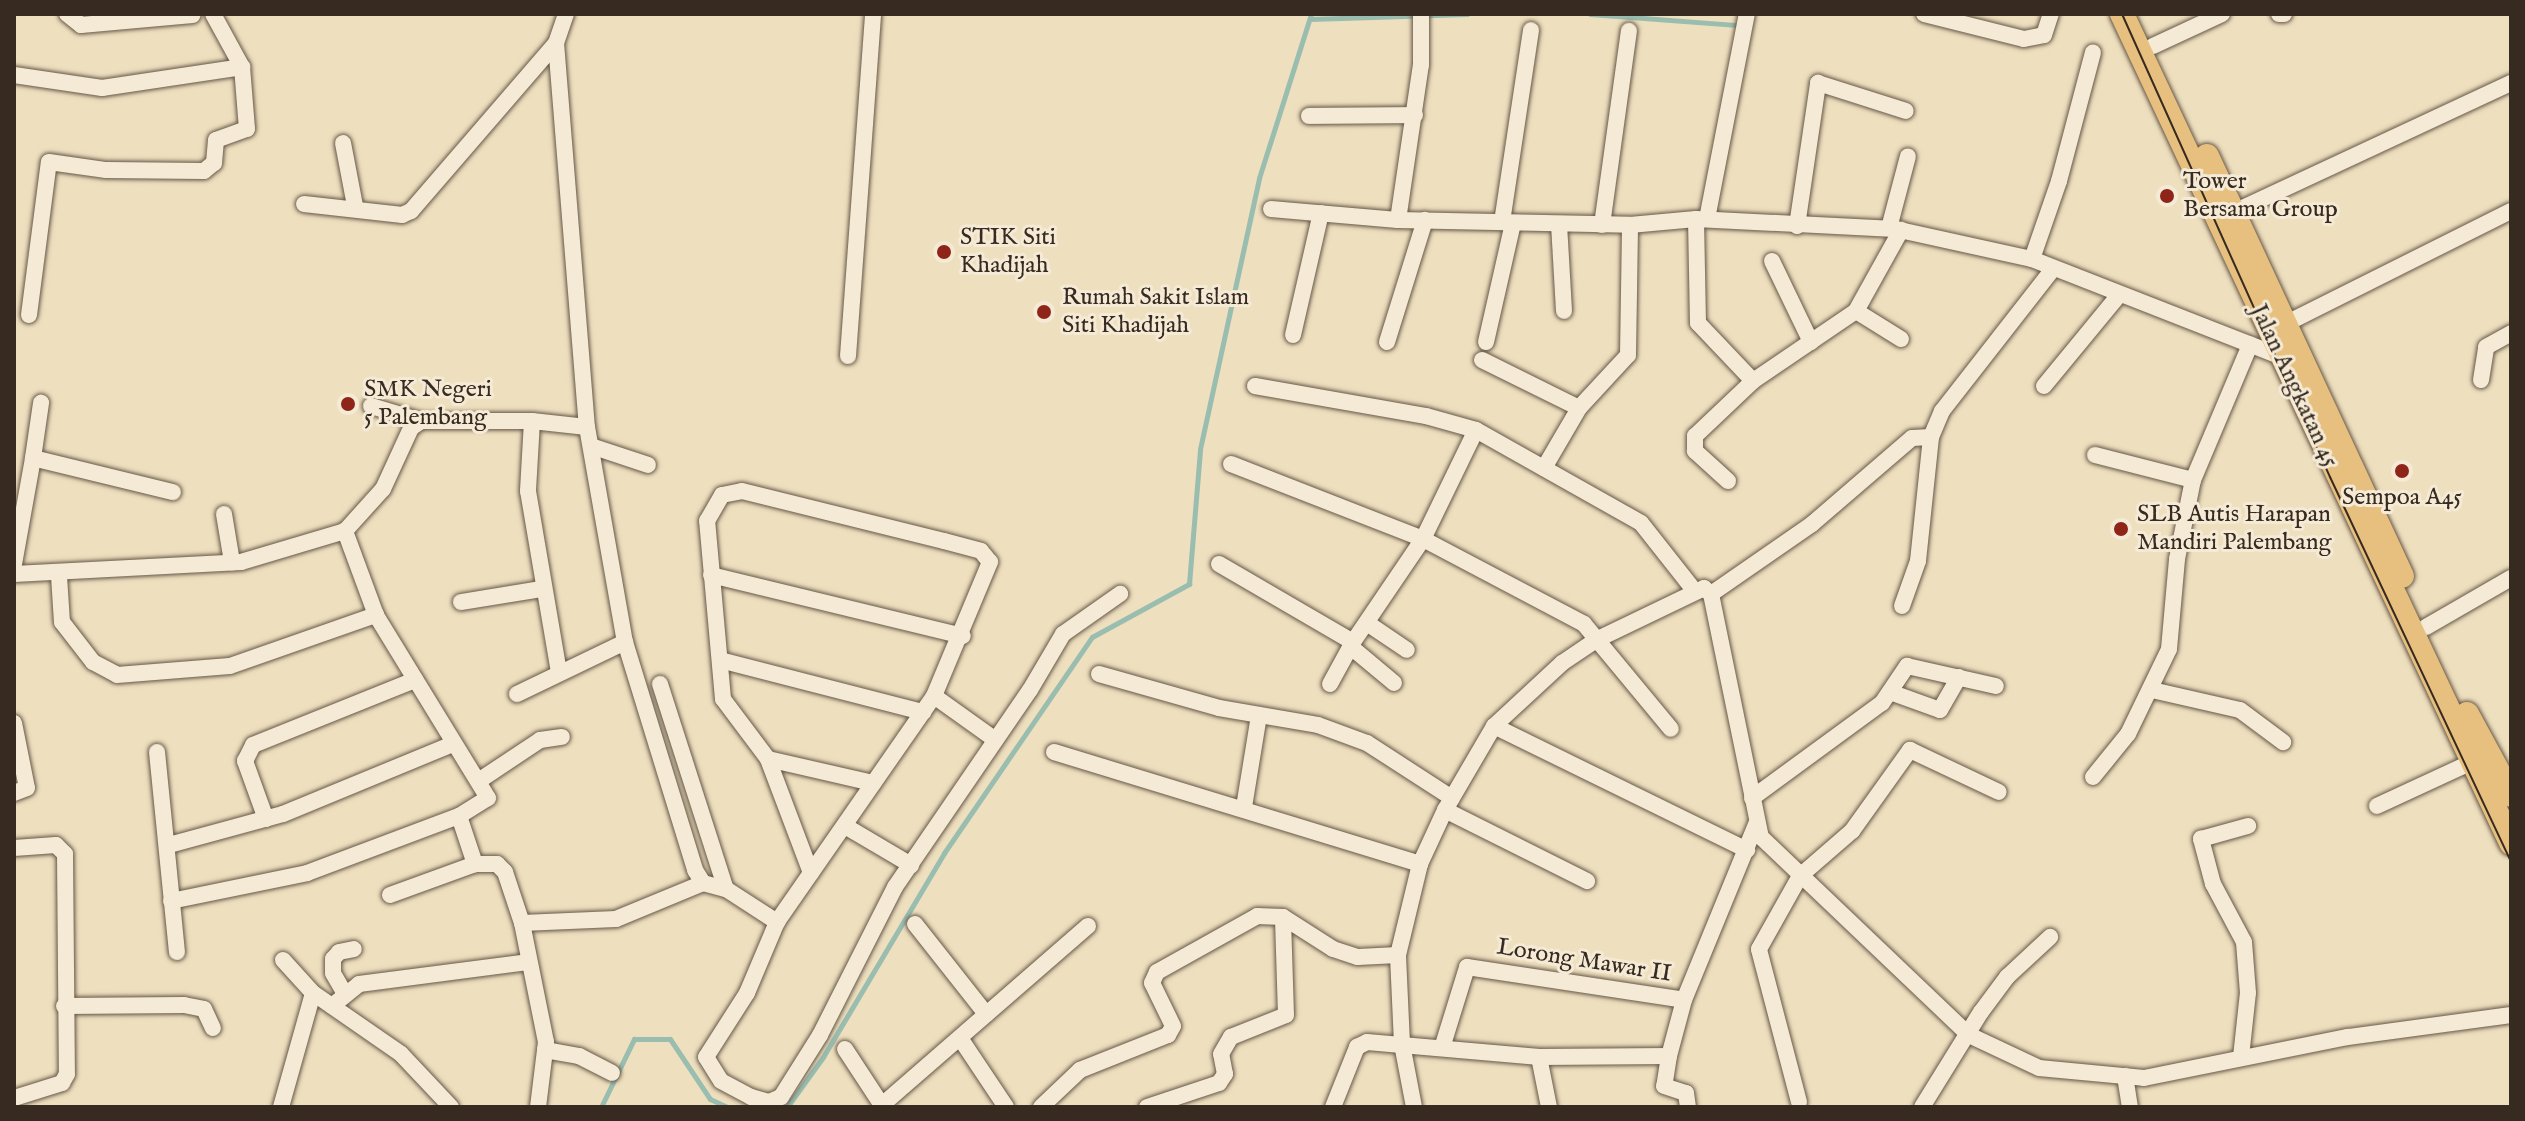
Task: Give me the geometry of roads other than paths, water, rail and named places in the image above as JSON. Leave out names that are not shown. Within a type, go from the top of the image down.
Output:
[{"type":"main road","name":"Jalan Angkatan 45","points":[[2122,14],[2511,843]]},
{"type":"main road","name":"Jalan Angkatan 45","points":[[2137,14],[2287,323],[2426,627],[2511,795]]},
{"type":"street","points":[[67,14],[81,25],[193,15]]},
{"type":"street","points":[[29,315],[49,162],[106,170],[207,170],[214,163],[216,140],[248,126],[242,67],[213,14]]},
{"type":"street","points":[[304,204],[355,206],[402,215],[411,211],[556,43],[566,14]]},
{"type":"street","points":[[848,356],[873,14]]},
{"type":"street","points":[[1747,14],[1701,219],[1698,323],[1753,381]]},
{"type":"street","points":[[1924,14],[2024,39],[2044,35],[2051,14]]},
{"type":"street","points":[[2153,46],[2222,14]]},
{"type":"street","points":[[1398,220],[1415,115],[1421,17]]},
{"type":"street","points":[[1486,342],[1507,222],[1531,30]]},
{"type":"street","points":[[1602,225],[1629,31]]},
{"type":"street","points":[[556,43],[587,427],[625,642],[703,883]]},
{"type":"street","points":[[2032,259],[2059,181],[2093,52]]},
{"type":"street","points":[[14,75],[102,88],[242,67]]},
{"type":"street","points":[[1797,226],[1818,83],[1906,111]]},
{"type":"street","points":[[2234,212],[2511,83]]},
{"type":"street","points":[[1309,116],[1415,115]]},
{"type":"street","points":[[343,143],[355,206]]},
{"type":"street","points":[[1728,481],[1692,442],[1753,381],[1856,311],[1895,229],[1908,156]]},
{"type":"street","points":[[1271,209],[1398,220],[1630,225],[1701,219],[1895,229],[2032,259],[2052,270],[2280,356]]},
{"type":"street","points":[[2287,323],[2511,211]]},
{"type":"street","points":[[1293,335],[1321,213]]},
{"type":"street","points":[[1387,342],[1425,220]]},
{"type":"street","points":[[1559,224],[1564,311]]},
{"type":"street","points":[[1544,468],[1579,408],[1628,355],[1630,225]]},
{"type":"street","points":[[1772,261],[1811,342]]},
{"type":"street","points":[[1902,606],[1918,561],[1931,437],[1942,411],[2052,270]]},
{"type":"street","points":[[2044,386],[2119,295]]},
{"type":"street","points":[[1856,311],[1901,339]]},
{"type":"street","points":[[2481,380],[2486,347],[2511,333]]},
{"type":"street","points":[[2093,777],[2128,734],[2152,690],[2169,649],[2177,559],[2193,480],[2250,345]]},
{"type":"street","points":[[1482,360],[1579,408]]},
{"type":"street","points":[[1255,386],[1476,430],[1641,523],[1694,590],[1711,594],[1812,524],[1912,438],[1931,437]]},
{"type":"street","points":[[14,564],[41,403]]},
{"type":"street","points":[[371,406],[421,421],[532,421],[587,427]]},
{"type":"street","points":[[14,574],[59,576],[232,562],[345,531],[383,489],[411,428],[421,421]]},
{"type":"street","points":[[532,421],[528,491],[541,589],[559,673]]},
{"type":"street","points":[[1330,684],[1352,645],[1423,539],[1476,430]]},
{"type":"street","points":[[591,446],[648,465]]},
{"type":"street","points":[[2095,455],[2193,480]]},
{"type":"street","points":[[33,458],[173,492]]},
{"type":"street","points":[[1231,464],[1423,539],[1584,624],[1671,729]]},
{"type":"street","points":[[811,873],[768,759],[729,712],[711,575],[710,509],[722,495],[742,491],[981,551],[990,562],[963,636],[934,696],[777,922],[747,993],[706,1057],[721,1081],[769,1102],[781,1097],[820,1035],[911,865],[1063,634],[1120,594]]},
{"type":"street","points":[[224,514],[232,562]]},
{"type":"street","points":[[171,901],[307,873],[459,816],[487,801],[480,780],[453,744],[376,615],[345,531]]},
{"type":"street","points":[[1219,564],[1352,645],[1394,683]]},
{"type":"street","points":[[711,575],[963,636]]},
{"type":"street","points":[[59,576],[62,622],[93,662],[117,675],[230,666],[376,615]]},
{"type":"street","points":[[2426,627],[2511,578]]},
{"type":"street","points":[[461,602],[541,589]]},
{"type":"street","points":[[1414,1107],[1402,1044],[1398,955],[1420,864],[1448,804],[1494,726],[1562,663],[1596,640],[1694,590]]},
{"type":"street","points":[[1711,594],[1757,822],[1765,843],[1969,1035],[2039,1068],[2144,1078],[2241,1057],[2511,1015]]},
{"type":"street","points":[[1367,623],[1407,650]]},
{"type":"street","points":[[517,694],[625,642]]},
{"type":"street","points":[[720,660],[923,712]]},
{"type":"street","points":[[1752,798],[1890,692],[1907,666],[1996,686]]},
{"type":"street","points":[[1099,674],[1259,715],[1318,725],[1367,743],[1448,804],[1587,881]]},
{"type":"street","points":[[1890,692],[1940,710],[1959,677]]},
{"type":"street","points":[[266,819],[245,761],[253,745],[415,680]]},
{"type":"street","points":[[660,684],[726,889]]},
{"type":"street","points":[[2152,690],[2240,710],[2283,742]]},
{"type":"street","points":[[934,696],[994,739]]},
{"type":"street","points":[[1244,807],[1259,715]]},
{"type":"street","points":[[14,723],[27,788],[14,793]]},
{"type":"street","points":[[1494,726],[1747,850]]},
{"type":"street","points":[[480,780],[540,740],[562,737]]},
{"type":"street","points":[[169,845],[266,819],[453,744]]},
{"type":"street","points":[[658,750],[679,745]]},
{"type":"street","points":[[1799,1102],[1759,949],[1800,876],[1852,831],[1910,750],[1999,792]]},
{"type":"street","points":[[157,752],[169,845],[177,952]]},
{"type":"street","points":[[1054,752],[1244,807],[1420,864]]},
{"type":"street","points":[[768,759],[873,783]]},
{"type":"street","points":[[2377,806],[2472,762]]},
{"type":"street","points":[[459,816],[475,864]]},
{"type":"street","points":[[1688,1107],[1686,1093],[1664,1086],[1669,1056],[1684,1000],[1757,822]]},
{"type":"street","points":[[845,826],[911,865]]},
{"type":"street","points":[[2241,1057],[2248,993],[2244,942],[2213,884],[2201,839],[2248,826]]},
{"type":"street","points":[[14,848],[56,845],[65,854],[66,1080],[14,1098]]},
{"type":"street","points":[[390,895],[475,864],[497,864],[505,872],[522,923],[545,1050],[538,1107]]},
{"type":"street","points":[[522,923],[616,919],[703,883],[726,889],[777,922]]},
{"type":"street","points":[[1041,1107],[1080,1070],[1168,1035],[1173,1026],[1152,983],[1157,972],[1257,916],[1283,917],[1333,949],[1358,957],[1398,955]]},
{"type":"street","points":[[1147,1107],[1219,1083],[1225,1074],[1221,1054],[1231,1037],[1290,1010],[1283,917]]},
{"type":"street","points":[[915,924],[986,1014]]},
{"type":"street","points":[[845,1049],[882,1106],[1088,926]]},
{"type":"street","points":[[1922,1107],[2007,977],[2050,937]]},
{"type":"street","points":[[345,994],[333,973],[333,959],[339,952],[354,949]]},
{"type":"street","points":[[283,960],[313,993],[401,1054],[451,1107]]},
{"type":"street","points":[[332,1006],[359,984],[528,962]]},
{"type":"street","name":"Lorong Mawar II","points":[[1442,1048],[1467,967],[1684,1000]]},
{"type":"street","points":[[281,1107],[313,993]]},
{"type":"street","points":[[64,1006],[184,1005],[204,1009],[213,1028]]},
{"type":"street","points":[[960,1038],[1006,1107]]},
{"type":"street","points":[[1333,1107],[1357,1047],[1367,1042],[1539,1057],[1669,1056]]},
{"type":"street","points":[[545,1050],[579,1056],[612,1073]]},
{"type":"street","points":[[1539,1057],[1549,1107]]},
{"type":"street","points":[[2125,1076],[2130,1107]]},
{"type":"waterway","points":[[787,1107],[823,1057],[944,853],[1092,637],[1189,584],[1200,449],[1259,178],[1311,14]]},
{"type":"waterway","points":[[1310,19],[1467,14]]},
{"type":"waterway","points":[[1590,14],[1735,25]]},
{"type":"waterway","points":[[601,1107],[634,1039],[670,1039],[710,1099],[727,1107]]},
{"type":"tram line","points":[[2122,14],[2330,477],[2511,861]]},
{"type":"place","name":"Tower Bersama Group","points":[[2167,196]]},
{"type":"place","name":"STIK Siti Khadijah","points":[[944,252]]},
{"type":"place","name":"Rumah Sakit Islam Siti Khadijah","points":[[1044,312]]},
{"type":"place","name":"SMK Negeri 5 Palembang","points":[[348,404]]},
{"type":"place","name":"Sempoa A45","points":[[2402,471]]},
{"type":"place","name":"SLB Autis Harapan Mandiri Palembang","points":[[2121,529]]}]
